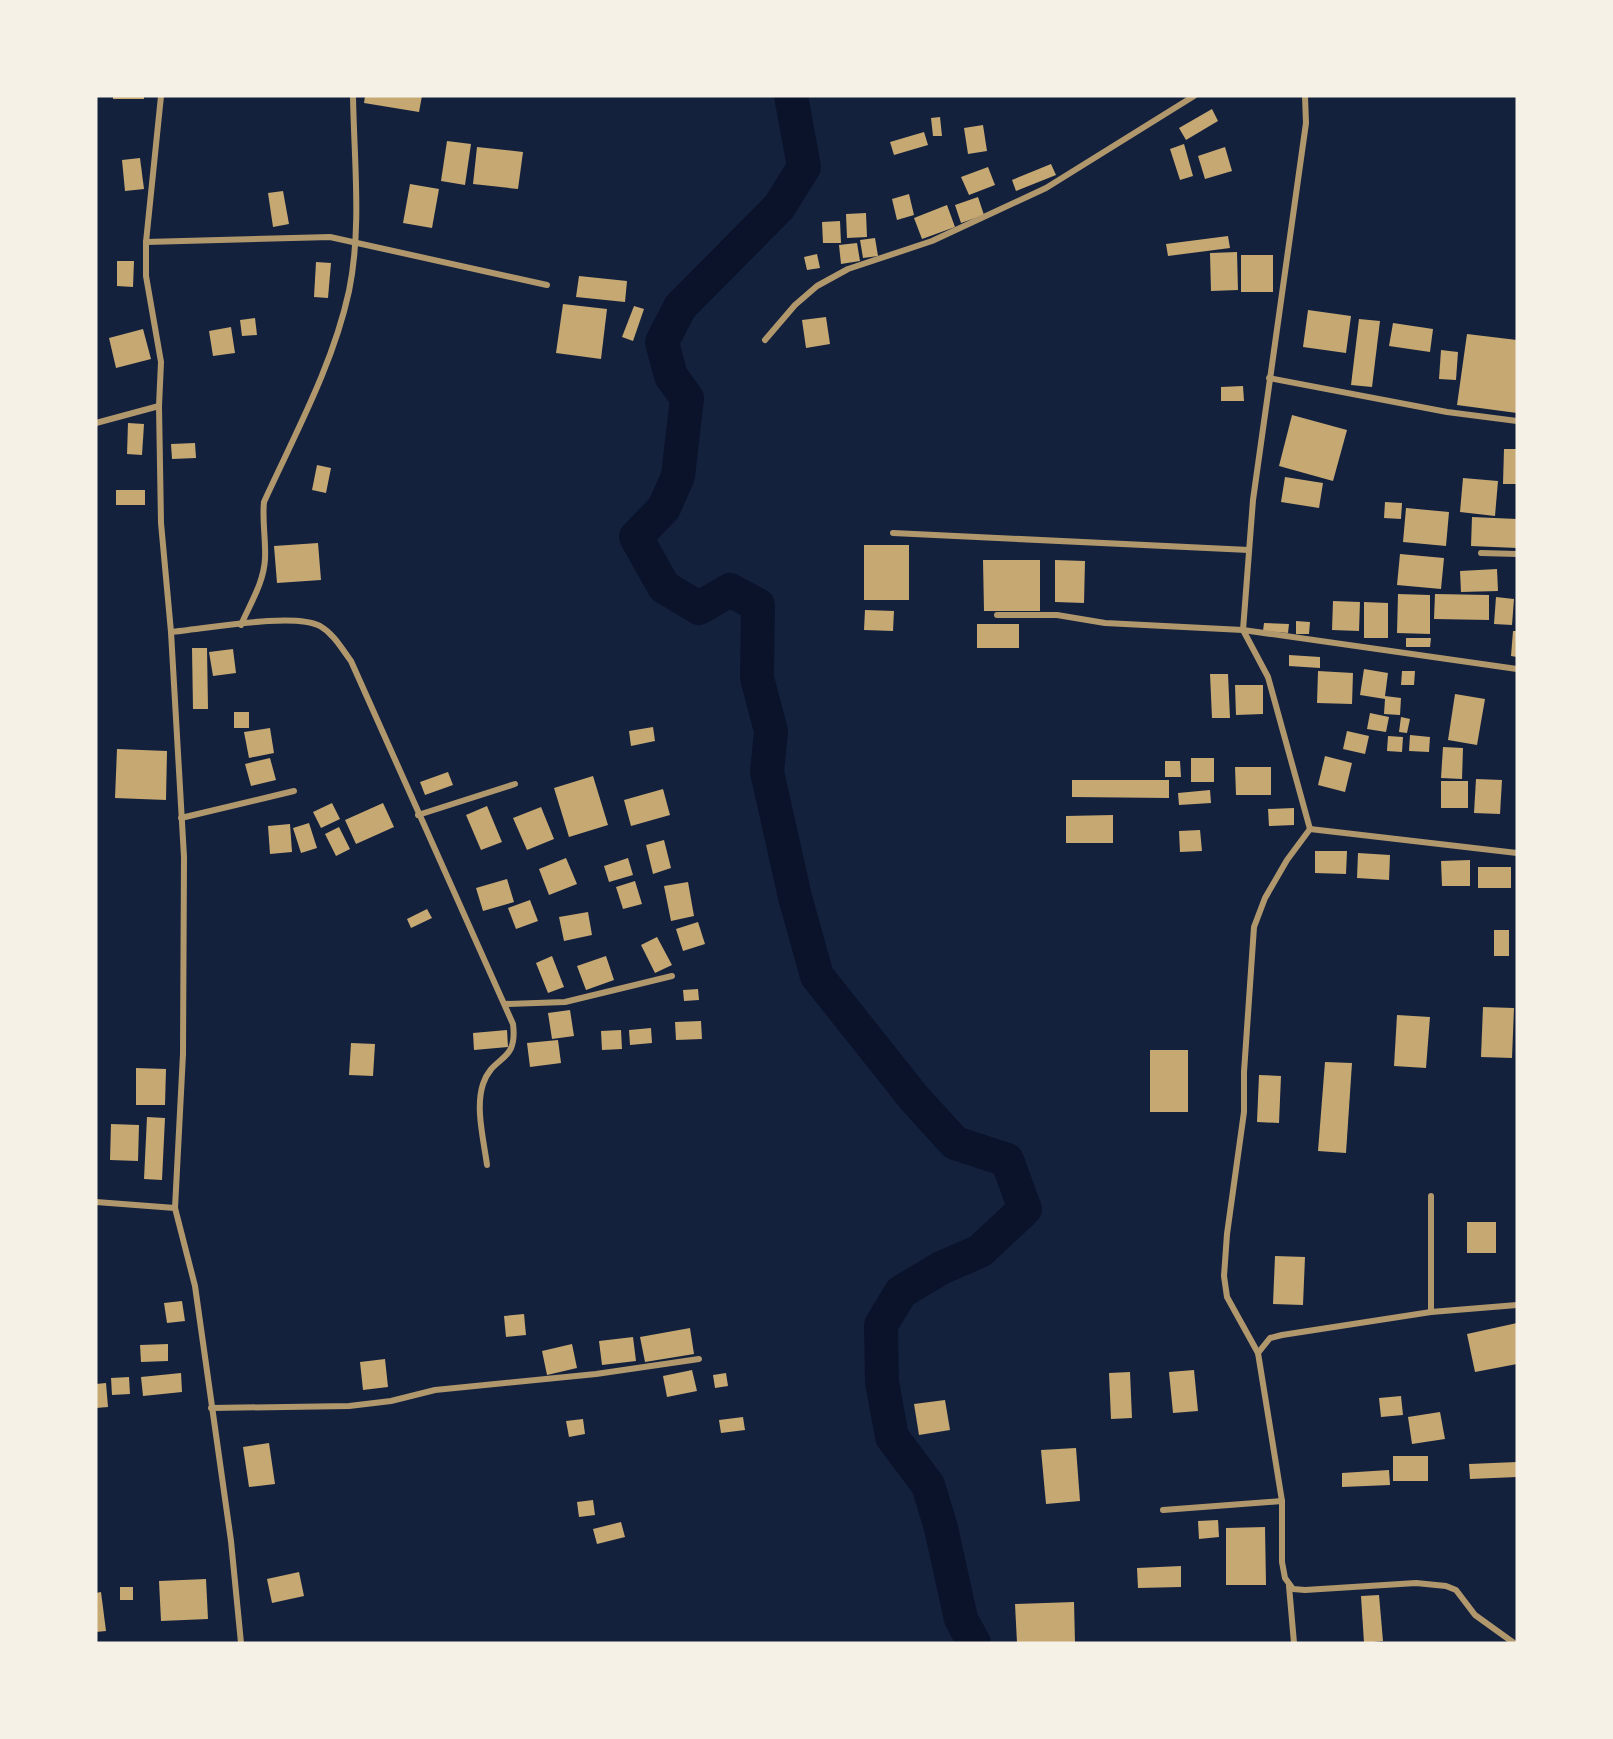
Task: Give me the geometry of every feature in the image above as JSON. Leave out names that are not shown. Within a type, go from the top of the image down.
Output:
[{"type":"street","points":[[161,96],[146,242],[146,276],[161,362],[159,406],[161,523],[171,632],[182,818],[183,1054],[175,1208],[195,1286],[231,1541],[241,1643]]},
{"type":"street","points":[[241,625],[261,581],[265,559],[262,523],[264,502],[326,367],[349,291],[355,240],[352,96]]},
{"type":"street","points":[[765,339],[795,305],[817,286],[848,270],[932,241],[1046,188],[1194,96]]},
{"type":"street","points":[[1305,96],[1306,123],[1269,378],[1249,550],[1243,630],[1268,677],[1310,829]]},
{"type":"street","points":[[146,242],[330,237],[355,240],[547,285]]},
{"type":"street","points":[[1269,378],[1447,412],[1517,421]]},
{"type":"street","points":[[96,423],[159,406]]},
{"type":"street","points":[[893,533],[1249,550]]},
{"type":"street","points":[[1481,553],[1517,554]]},
{"type":"street","points":[[997,615],[1057,615],[1105,623],[1243,630],[1517,669]]},
{"type":"street","points":[[171,632],[241,625],[264,620],[301,621],[320,626],[335,638],[351,661],[513,1024],[515,1040],[511,1052],[494,1066],[483,1084],[481,1117],[487,1165]]},
{"type":"street","points":[[418,815],[515,784]]},
{"type":"street","points":[[182,818],[294,791]]},
{"type":"street","points":[[1310,829],[1517,853]]},
{"type":"street","points":[[1294,1643],[1288,1585],[1282,1562],[1282,1501],[1258,1353],[1227,1297],[1224,1276],[1227,1234],[1244,1112],[1244,1072],[1254,927],[1265,898],[1287,860],[1310,829]]},
{"type":"street","points":[[505,1004],[565,1002],[672,976]]},
{"type":"street","points":[[1431,1196],[1431,1312]]},
{"type":"street","points":[[96,1202],[175,1208]]},
{"type":"street","points":[[1258,1353],[1270,1338],[1282,1335],[1431,1312],[1517,1305]]},
{"type":"street","points":[[211,1408],[349,1406],[391,1401],[435,1390],[596,1374],[699,1359]]},
{"type":"street","points":[[1162,1509],[1282,1501]]},
{"type":"street","points":[[1288,1585],[1293,1589],[1305,1590],[1416,1583],[1446,1586],[1456,1590],[1474,1615],[1514,1643]]},
{"type":"building","points":[[113,96],[144,96],[144,99],[113,99]]},
{"type":"building","points":[[365,96],[422,96],[419,112],[364,103]]},
{"type":"building","points":[[1212,109],[1218,121],[1186,140],[1179,128]]},
{"type":"building","points":[[940,117],[942,136],[933,136],[931,118]]},
{"type":"building","points":[[983,125],[987,151],[968,154],[964,128]]},
{"type":"building","points":[[924,132],[928,145],[894,155],[890,142]]},
{"type":"building","points":[[447,141],[471,144],[465,185],[441,181]]},
{"type":"building","points":[[1184,144],[1193,176],[1180,180],[1170,149]]},
{"type":"building","points":[[477,147],[523,152],[518,189],[473,184]]},
{"type":"building","points":[[1225,147],[1232,171],[1205,179],[1198,156]]},
{"type":"building","points":[[140,158],[144,189],[125,191],[122,160]]},
{"type":"building","points":[[1051,164],[1056,175],[1016,191],[1012,180]]},
{"type":"building","points":[[988,167],[995,185],[969,195],[961,177]]},
{"type":"building","points":[[410,184],[439,189],[432,228],[403,223]]},
{"type":"building","points":[[283,191],[289,224],[273,227],[268,193]]},
{"type":"building","points":[[909,194],[914,215],[897,220],[892,199]]},
{"type":"building","points":[[978,197],[984,215],[961,223],[955,205]]},
{"type":"building","points":[[947,205],[955,227],[922,239],[914,218]]},
{"type":"building","points":[[866,213],[867,237],[847,238],[846,214]]},
{"type":"building","points":[[840,221],[841,243],[823,243],[822,222]]},
{"type":"building","points":[[1228,236],[1230,248],[1168,256],[1166,244]]},
{"type":"building","points":[[875,238],[878,256],[863,258],[860,240]]},
{"type":"building","points":[[857,243],[860,261],[841,264],[839,245]]},
{"type":"building","points":[[1237,252],[1238,290],[1211,291],[1210,253]]},
{"type":"building","points":[[817,254],[820,268],[807,270],[804,257]]},
{"type":"building","points":[[1241,255],[1273,255],[1273,292],[1241,292]]},
{"type":"building","points":[[117,261],[134,261],[133,287],[117,286]]},
{"type":"building","points":[[316,262],[331,263],[328,298],[314,297]]},
{"type":"building","points":[[579,276],[627,281],[625,302],[576,297]]},
{"type":"building","points":[[563,304],[607,309],[601,359],[556,353]]},
{"type":"building","points":[[634,306],[644,309],[633,341],[622,337]]},
{"type":"building","points":[[1308,310],[1351,316],[1346,353],[1303,347]]},
{"type":"building","points":[[826,317],[830,344],[806,348],[802,320]]},
{"type":"building","points":[[255,318],[257,335],[242,336],[240,320]]},
{"type":"building","points":[[1359,319],[1380,321],[1372,387],[1351,385]]},
{"type":"building","points":[[1393,323],[1433,329],[1430,352],[1389,346]]},
{"type":"building","points":[[231,327],[235,353],[213,356],[209,331]]},
{"type":"building","points":[[143,329],[151,359],[116,368],[109,338]]},
{"type":"building","points":[[1467,334],[1517,340],[1517,413],[1457,405]]},
{"type":"building","points":[[1441,350],[1458,352],[1456,380],[1439,379]]},
{"type":"building","points":[[1243,386],[1244,401],[1221,401],[1221,387]]},
{"type":"building","points":[[1292,415],[1347,430],[1333,481],[1279,466]]},
{"type":"building","points":[[128,423],[144,424],[142,455],[127,454]]},
{"type":"building","points":[[195,443],[196,458],[172,459],[171,444]]},
{"type":"building","points":[[1504,449],[1517,449],[1517,484],[1503,484]]},
{"type":"building","points":[[317,465],[331,468],[326,493],[312,490]]},
{"type":"building","points":[[1285,477],[1323,483],[1319,508],[1281,502]]},
{"type":"building","points":[[1463,478],[1498,481],[1495,516],[1460,512]]},
{"type":"building","points":[[116,490],[145,490],[145,505],[116,505]]},
{"type":"building","points":[[1385,502],[1402,503],[1401,519],[1384,518]]},
{"type":"building","points":[[1406,508],[1449,512],[1446,546],[1403,542]]},
{"type":"building","points":[[1472,517],[1517,519],[1517,548],[1471,546]]},
{"type":"building","points":[[318,543],[321,580],[277,583],[274,546]]},
{"type":"building","points":[[864,545],[909,545],[909,600],[864,600]]},
{"type":"building","points":[[1400,554],[1444,558],[1441,589],[1397,585]]},
{"type":"building","points":[[983,560],[1040,560],[1040,611],[984,611]]},
{"type":"building","points":[[1055,560],[1085,561],[1084,603],[1055,602]]},
{"type":"building","points":[[1497,569],[1498,591],[1461,592],[1460,571]]},
{"type":"building","points":[[1398,594],[1430,595],[1430,634],[1397,633]]},
{"type":"building","points":[[1435,594],[1489,595],[1489,620],[1434,619]]},
{"type":"building","points":[[1496,597],[1514,599],[1512,625],[1494,624]]},
{"type":"building","points":[[1333,601],[1360,602],[1359,631],[1332,630]]},
{"type":"building","points":[[1364,602],[1388,603],[1388,638],[1364,638]]},
{"type":"building","points":[[865,610],[894,611],[893,631],[864,630]]},
{"type":"building","points":[[1296,621],[1310,622],[1309,634],[1296,634]]},
{"type":"building","points":[[1264,623],[1289,624],[1288,633],[1263,631]]},
{"type":"building","points":[[977,624],[1019,624],[1019,648],[977,648]]},
{"type":"building","points":[[1513,631],[1517,631],[1517,657],[1511,656]]},
{"type":"building","points":[[1406,638],[1431,638],[1430,647],[1406,647]]},
{"type":"building","points":[[192,648],[207,648],[208,709],[193,709]]},
{"type":"building","points":[[233,649],[236,673],[213,676],[209,652]]},
{"type":"building","points":[[1289,655],[1320,657],[1320,668],[1289,666]]},
{"type":"building","points":[[1364,669],[1388,673],[1385,696],[1401,698],[1400,715],[1384,714],[1385,699],[1360,695]]},
{"type":"building","points":[[1318,671],[1353,673],[1352,704],[1317,703]]},
{"type":"building","points":[[1402,671],[1415,671],[1414,685],[1401,685]]},
{"type":"building","points":[[1210,674],[1228,674],[1230,718],[1212,718]]},
{"type":"building","points":[[1235,685],[1263,685],[1263,714],[1236,715]]},
{"type":"building","points":[[1455,694],[1485,699],[1477,745],[1448,740]]},
{"type":"building","points":[[234,712],[249,712],[249,728],[234,728]]},
{"type":"building","points":[[1370,713],[1389,717],[1386,732],[1367,729]]},
{"type":"building","points":[[1401,717],[1410,719],[1407,733],[1399,732]]},
{"type":"building","points":[[653,727],[655,741],[631,746],[629,731]]},
{"type":"building","points":[[270,728],[274,753],[249,758],[244,732]]},
{"type":"building","points":[[1347,731],[1369,736],[1365,754],[1343,749]]},
{"type":"building","points":[[1410,735],[1430,737],[1429,752],[1409,751]]},
{"type":"building","points":[[1388,736],[1403,737],[1402,752],[1387,751]]},
{"type":"building","points":[[1443,747],[1463,748],[1462,779],[1441,778]]},
{"type":"building","points":[[117,749],[167,751],[166,800],[115,798]]},
{"type":"building","points":[[1325,756],[1352,763],[1345,792],[1318,785]]},
{"type":"building","points":[[270,758],[276,780],[251,786],[245,764]]},
{"type":"building","points":[[1191,758],[1214,758],[1214,782],[1191,782]]},
{"type":"building","points":[[1165,761],[1180,761],[1181,777],[1165,777]]},
{"type":"building","points":[[1235,767],[1271,767],[1271,795],[1236,795]]},
{"type":"building","points":[[448,772],[453,785],[425,795],[420,782]]},
{"type":"building","points":[[593,776],[608,825],[569,837],[554,788]]},
{"type":"building","points":[[1476,779],[1502,780],[1500,814],[1474,813]]},
{"type":"building","points":[[1072,780],[1169,780],[1169,798],[1072,797]]},
{"type":"building","points":[[1441,781],[1468,781],[1468,808],[1441,808]]},
{"type":"building","points":[[663,789],[670,815],[631,826],[624,800]]},
{"type":"building","points":[[1210,790],[1211,803],[1179,805],[1178,793]]},
{"type":"building","points":[[332,803],[340,819],[321,828],[313,812]]},
{"type":"building","points":[[383,803],[394,827],[356,844],[345,820]]},
{"type":"building","points":[[487,806],[502,842],[481,850],[466,815]]},
{"type":"building","points":[[541,807],[554,839],[527,850],[513,818]]},
{"type":"building","points":[[1294,808],[1294,825],[1269,826],[1268,809]]},
{"type":"building","points":[[1113,815],[1113,843],[1066,843],[1066,816]]},
{"type":"building","points":[[309,823],[317,848],[301,853],[293,828]]},
{"type":"building","points":[[290,824],[292,852],[270,854],[268,826]]},
{"type":"building","points":[[339,827],[350,849],[336,856],[325,834]]},
{"type":"building","points":[[1200,830],[1202,851],[1180,852],[1179,831]]},
{"type":"building","points":[[664,840],[671,868],[653,874],[646,845]]},
{"type":"building","points":[[1315,851],[1347,851],[1346,874],[1315,873]]},
{"type":"building","points":[[1358,853],[1390,855],[1389,880],[1357,878]]},
{"type":"building","points":[[566,858],[577,884],[549,895],[539,869]]},
{"type":"building","points":[[628,858],[633,875],[609,882],[604,866]]},
{"type":"building","points":[[1470,860],[1470,886],[1442,886],[1441,861]]},
{"type":"building","points":[[1478,867],[1511,867],[1511,888],[1478,888]]},
{"type":"building","points":[[507,879],[514,902],[483,911],[476,888]]},
{"type":"building","points":[[635,881],[642,904],[623,909],[616,887]]},
{"type":"building","points":[[688,882],[694,916],[671,921],[664,886]]},
{"type":"building","points":[[530,900],[538,921],[516,929],[508,908]]},
{"type":"building","points":[[427,909],[432,918],[411,928],[407,919]]},
{"type":"building","points":[[588,912],[592,935],[564,941],[559,917]]},
{"type":"building","points":[[698,922],[705,944],[683,951],[676,929]]},
{"type":"building","points":[[1494,930],[1509,930],[1509,956],[1494,956]]},
{"type":"building","points":[[657,937],[672,965],[655,973],[641,945]]},
{"type":"building","points":[[552,956],[564,987],[548,993],[536,963]]},
{"type":"building","points":[[606,956],[614,980],[586,990],[577,966]]},
{"type":"building","points":[[698,989],[699,1000],[684,1001],[683,990]]},
{"type":"building","points":[[1483,1007],[1514,1008],[1512,1058],[1481,1057]]},
{"type":"building","points":[[570,1010],[574,1036],[552,1039],[548,1013]]},
{"type":"building","points":[[1397,1015],[1430,1017],[1426,1068],[1394,1066]]},
{"type":"building","points":[[701,1021],[702,1039],[676,1040],[675,1022]]},
{"type":"building","points":[[651,1028],[652,1043],[630,1045],[629,1030]]},
{"type":"building","points":[[507,1030],[508,1047],[474,1050],[473,1033]]},
{"type":"building","points":[[621,1030],[622,1049],[602,1050],[601,1031]]},
{"type":"building","points":[[558,1040],[561,1063],[530,1067],[527,1043]]},
{"type":"building","points":[[351,1043],[375,1044],[373,1076],[349,1075]]},
{"type":"building","points":[[1150,1050],[1188,1050],[1188,1112],[1150,1112]]},
{"type":"building","points":[[1325,1062],[1352,1063],[1346,1153],[1318,1151]]},
{"type":"building","points":[[136,1068],[166,1069],[165,1105],[136,1105]]},
{"type":"building","points":[[1259,1075],[1281,1076],[1279,1123],[1257,1122]]},
{"type":"building","points":[[147,1117],[165,1118],[162,1180],[144,1179]]},
{"type":"building","points":[[111,1124],[139,1125],[138,1161],[110,1160]]},
{"type":"building","points":[[1467,1222],[1496,1222],[1496,1253],[1467,1253]]},
{"type":"building","points":[[1275,1256],[1305,1257],[1303,1305],[1273,1304]]},
{"type":"building","points":[[182,1301],[185,1321],[167,1323],[164,1303]]},
{"type":"building","points":[[524,1314],[526,1335],[506,1337],[504,1316]]},
{"type":"building","points":[[1517,1323],[1517,1364],[1475,1372],[1467,1334]]},
{"type":"building","points":[[690,1328],[694,1354],[645,1362],[640,1337]]},
{"type":"building","points":[[633,1337],[636,1361],[602,1365],[599,1341]]},
{"type":"building","points":[[168,1344],[168,1361],[141,1362],[140,1345]]},
{"type":"building","points":[[572,1344],[577,1368],[547,1375],[542,1351]]},
{"type":"building","points":[[385,1359],[388,1387],[363,1390],[360,1362]]},
{"type":"building","points":[[692,1370],[697,1391],[667,1397],[663,1376]]},
{"type":"building","points":[[1194,1370],[1198,1411],[1173,1413],[1169,1372]]},
{"type":"building","points":[[1130,1372],[1132,1418],[1111,1419],[1109,1373]]},
{"type":"building","points":[[181,1373],[182,1392],[143,1396],[141,1377]]},
{"type":"building","points":[[726,1373],[728,1386],[715,1388],[713,1375]]},
{"type":"building","points":[[129,1377],[130,1394],[112,1395],[111,1378]]},
{"type":"building","points":[[106,1383],[108,1407],[96,1408],[96,1384]]},
{"type":"building","points":[[1401,1396],[1403,1415],[1381,1417],[1379,1398]]},
{"type":"building","points":[[945,1400],[950,1430],[919,1435],[914,1404]]},
{"type":"building","points":[[1440,1412],[1445,1439],[1412,1444],[1408,1417]]},
{"type":"building","points":[[743,1417],[745,1430],[721,1433],[719,1420]]},
{"type":"building","points":[[583,1419],[585,1434],[569,1437],[566,1421]]},
{"type":"building","points":[[269,1443],[275,1484],[249,1487],[243,1447]]},
{"type":"building","points":[[1076,1448],[1080,1501],[1046,1504],[1041,1450]]},
{"type":"building","points":[[1393,1456],[1428,1456],[1428,1481],[1393,1481]]},
{"type":"building","points":[[1517,1462],[1517,1477],[1470,1479],[1469,1464]]},
{"type":"building","points":[[1389,1470],[1390,1485],[1342,1487],[1342,1473]]},
{"type":"building","points":[[593,1500],[595,1515],[579,1517],[577,1502]]},
{"type":"building","points":[[1218,1520],[1219,1537],[1199,1539],[1198,1521]]},
{"type":"building","points":[[621,1522],[625,1537],[597,1544],[593,1529]]},
{"type":"building","points":[[1265,1527],[1266,1585],[1226,1585],[1226,1528]]},
{"type":"building","points":[[1181,1566],[1181,1587],[1138,1588],[1137,1568]]},
{"type":"building","points":[[299,1572],[304,1596],[272,1603],[267,1579]]},
{"type":"building","points":[[206,1579],[208,1619],[161,1621],[159,1581]]},
{"type":"building","points":[[120,1587],[133,1587],[133,1600],[120,1600]]},
{"type":"building","points":[[101,1592],[106,1631],[96,1632],[96,1593]]},
{"type":"building","points":[[1379,1595],[1383,1641],[1364,1643],[1361,1596]]},
{"type":"building","points":[[1074,1602],[1075,1643],[1017,1643],[1015,1604]]},
{"type":"waterway","points":[[791,96],[804,167],[779,207],[680,307],[662,342],[671,376],[687,398],[678,476],[664,508],[636,537],[664,587],[699,608],[730,590],[758,605],[757,678],[771,731],[767,772],[795,897],[817,976],[914,1098],[955,1143],[1007,1160],[1025,1209],[980,1251],[941,1268],[901,1292],[881,1325],[882,1382],[892,1437],[928,1485],[941,1528],[961,1619],[974,1643]]}]
